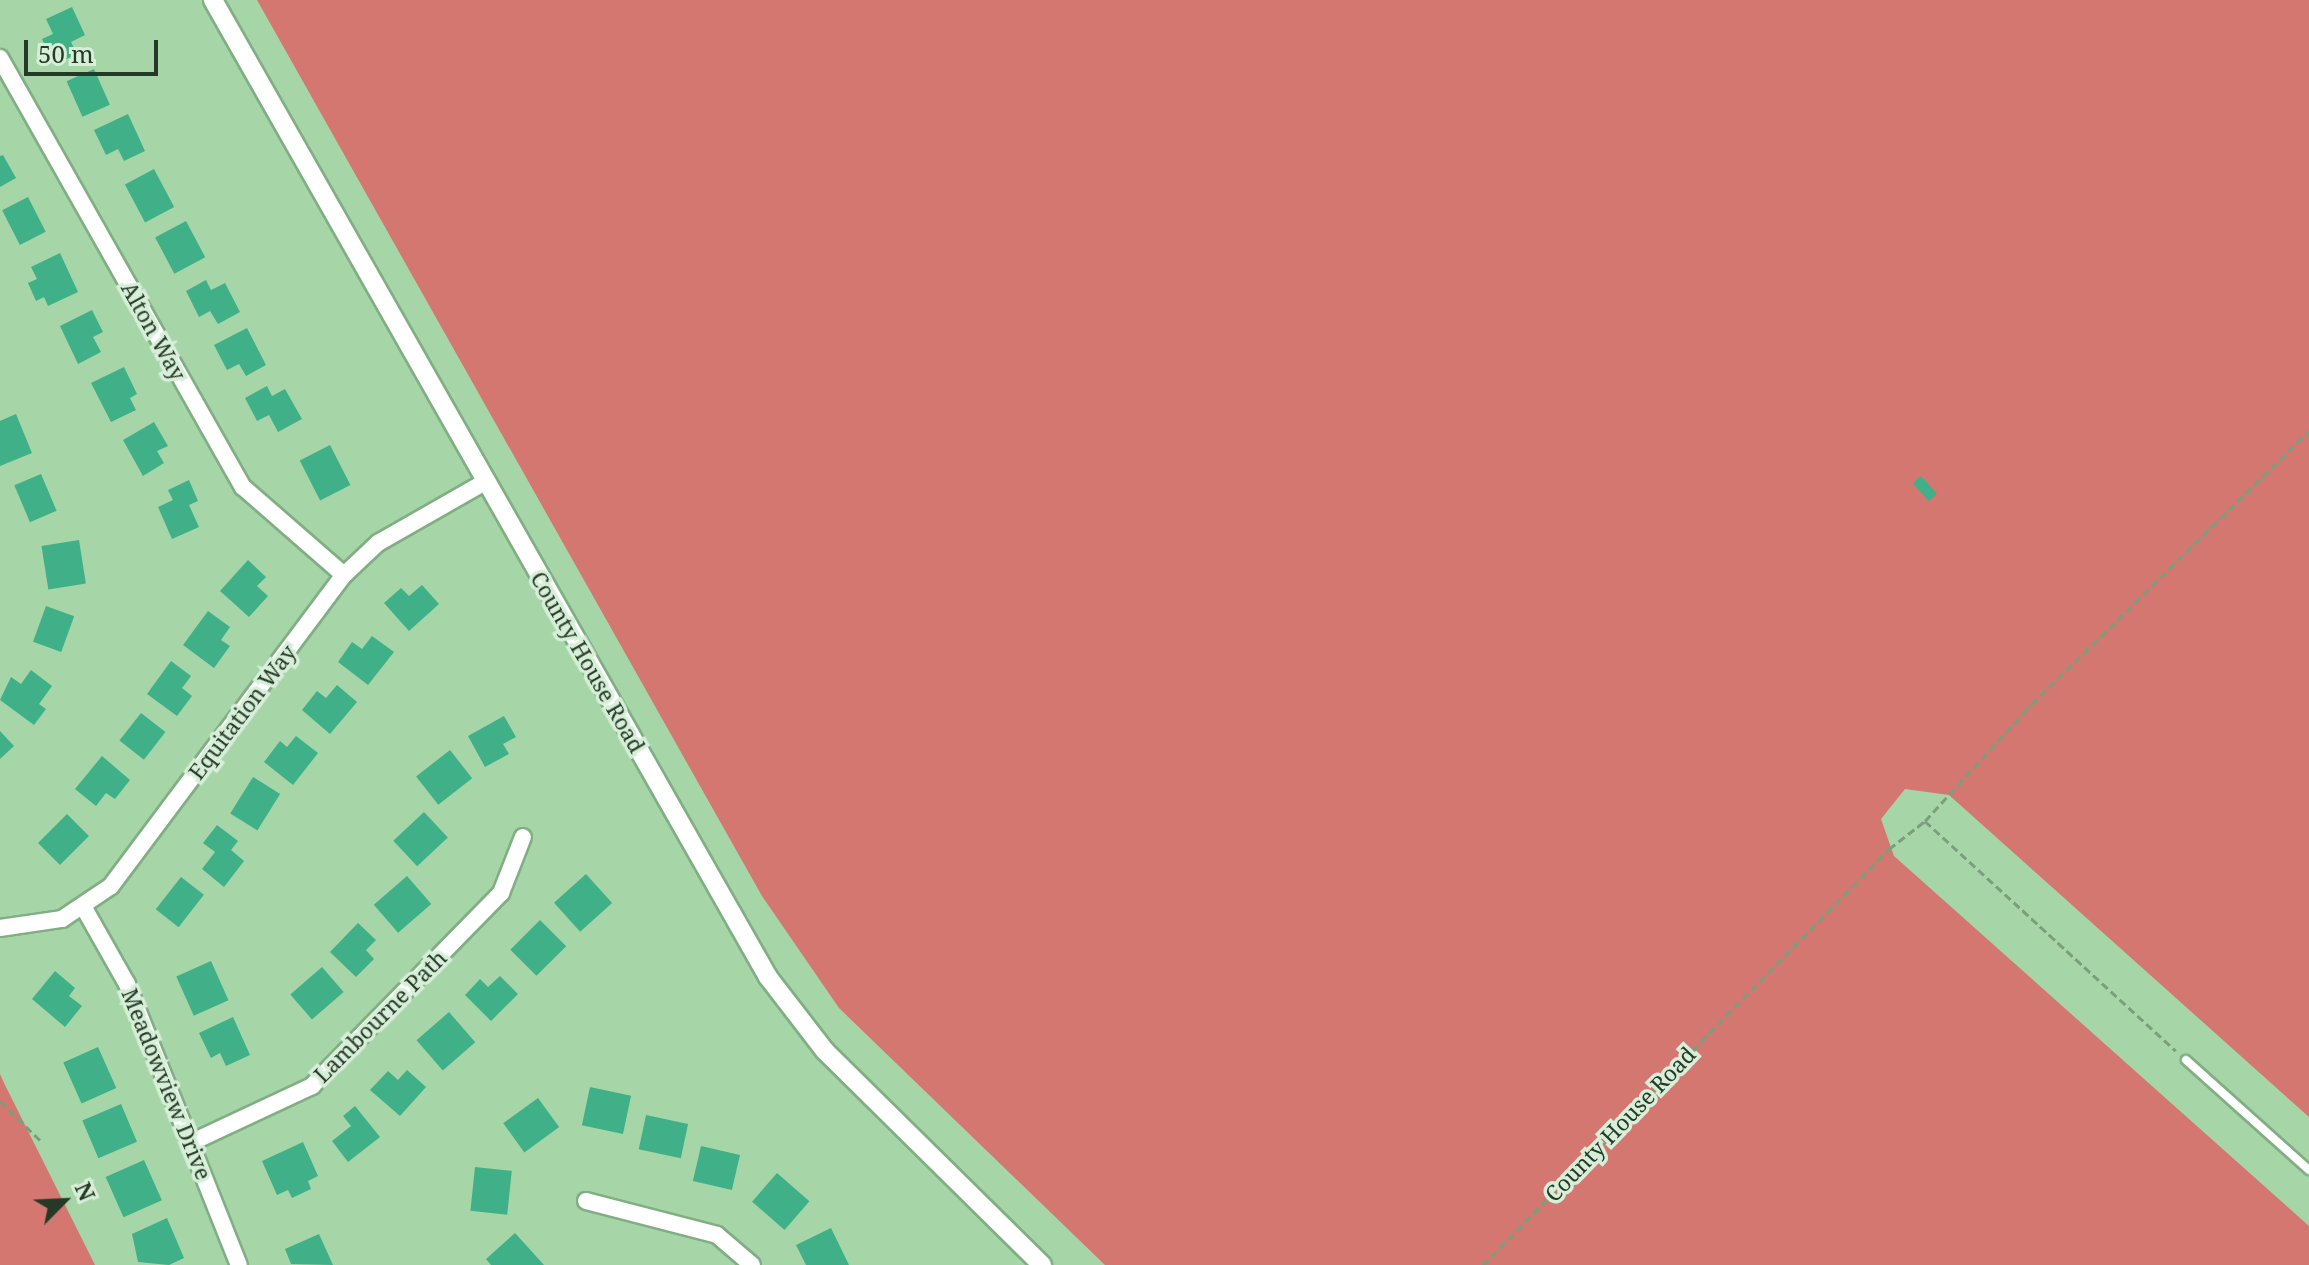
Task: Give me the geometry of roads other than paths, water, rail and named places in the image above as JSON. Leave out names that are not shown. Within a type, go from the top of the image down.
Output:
[{"type":"street","name":"County House Road","points":[[213,0],[485,482],[785,1003],[825,1051],[1042,1265]]},
{"type":"street","name":"Alton Way","points":[[0,58],[243,487],[344,575]]},
{"type":"street","name":"Equitation Way","points":[[0,928],[44,925],[84,908],[124,871],[344,575],[378,543],[485,482]]},
{"type":"street","name":"Lambourne Path","points":[[190,1143],[312,1086],[501,893],[523,837]]},
{"type":"street","name":"Meadowview Drive","points":[[84,908],[127,984],[239,1265]]},
{"type":"street","points":[[586,1201],[717,1235],[752,1265]]},
{"type":"lane","points":[[2186,1060],[2309,1170]]}]
